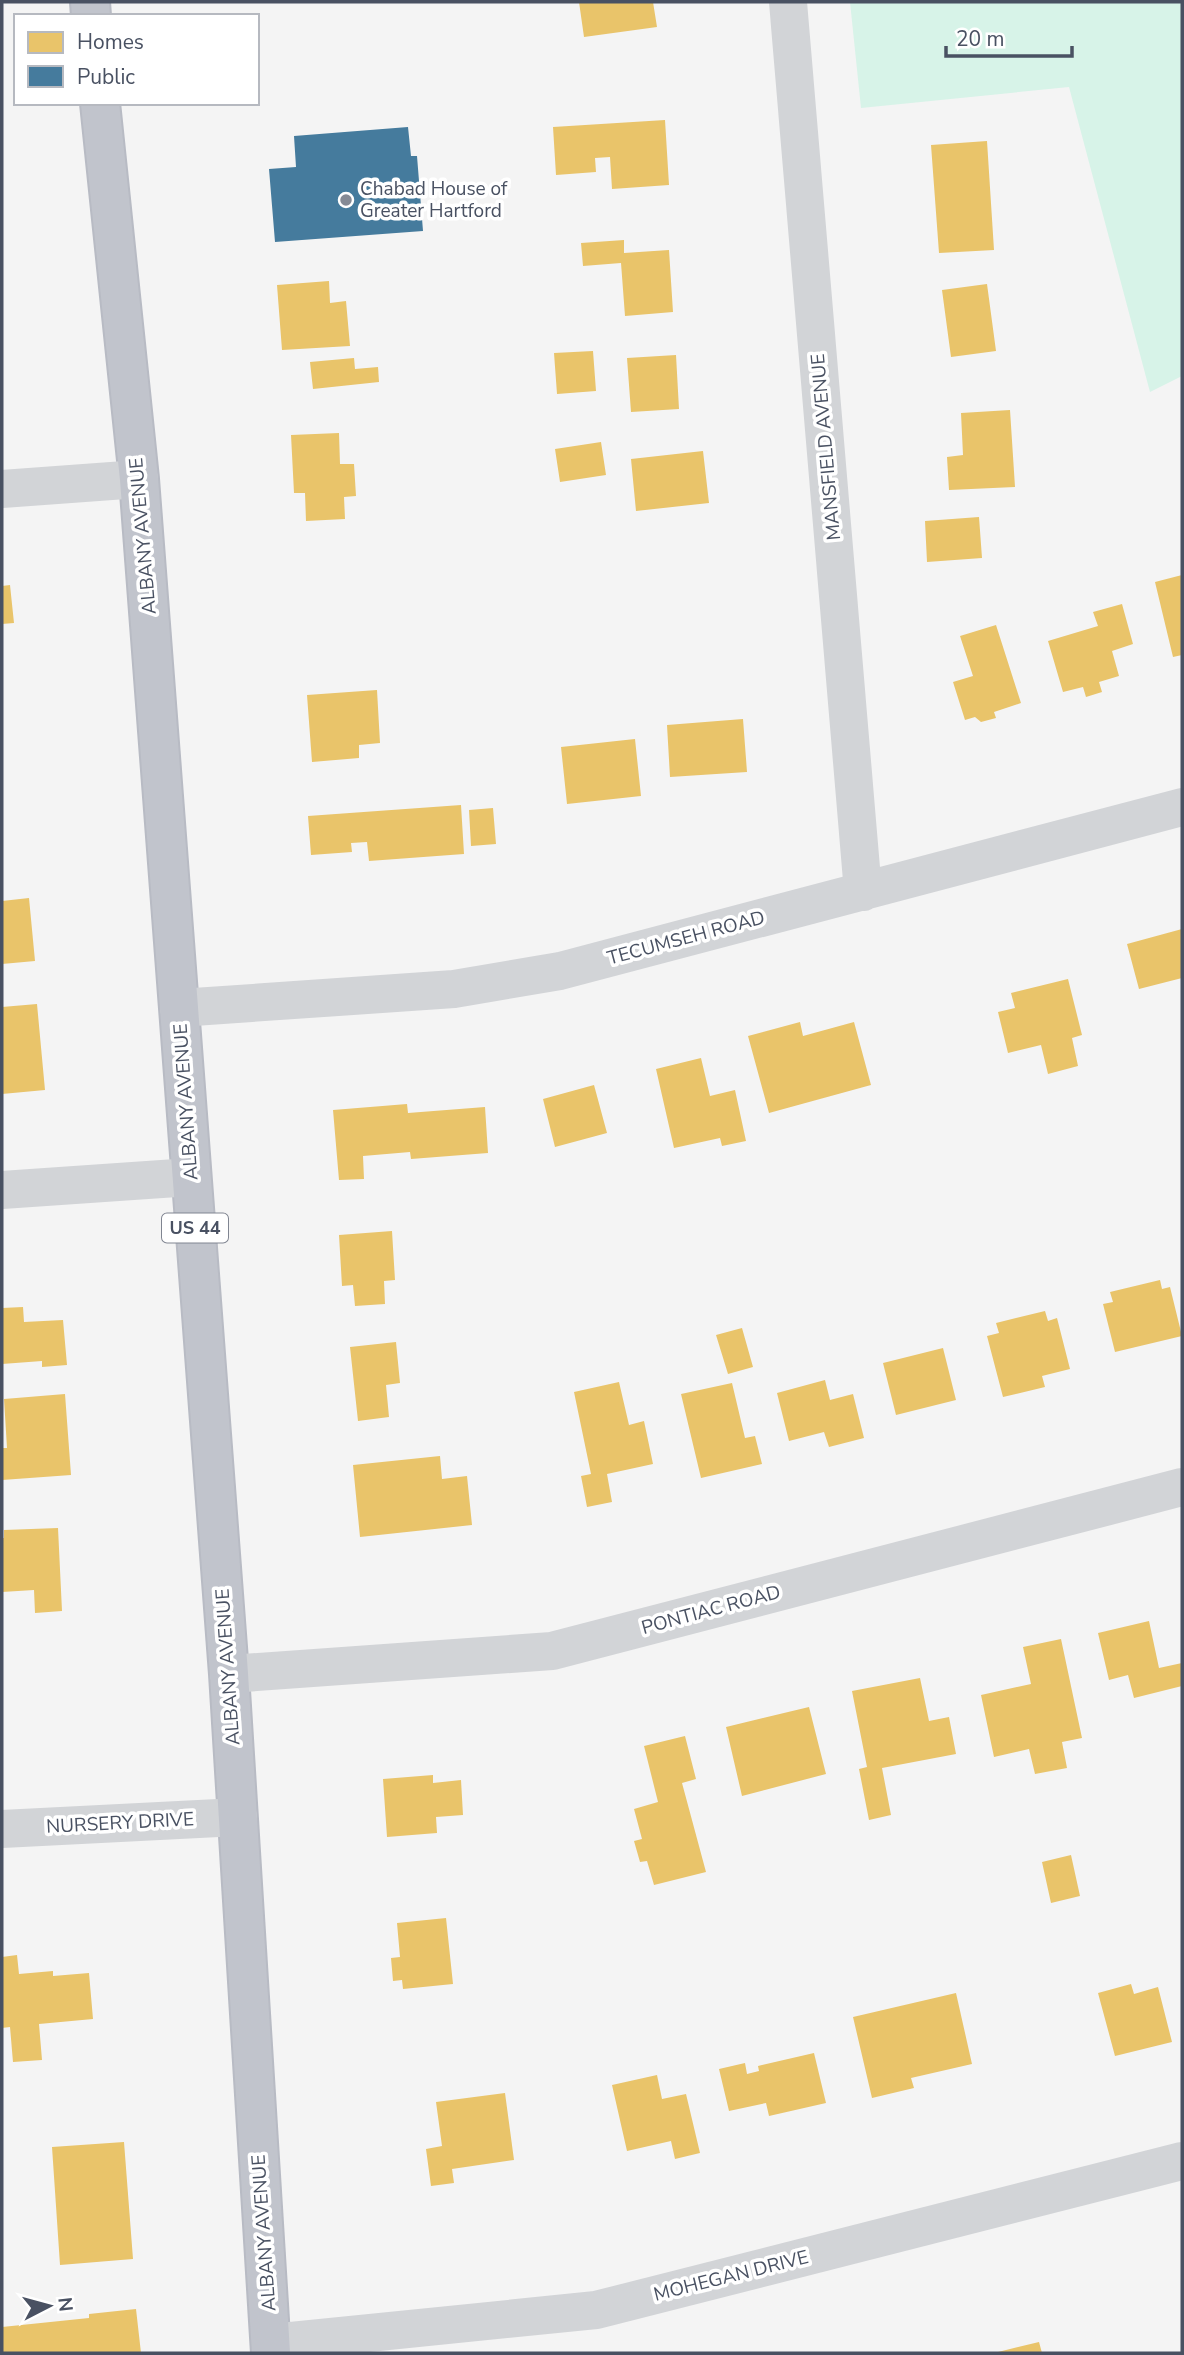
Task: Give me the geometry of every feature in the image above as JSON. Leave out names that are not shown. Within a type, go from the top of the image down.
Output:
[{"type":"highway","name":"ALBANY AVENUE","points":[[100,105],[139,479],[229,1674],[271,2348]]},
{"type":"street","name":"MANSFIELD AVENUE","points":[[788,2],[863,892]]},
{"type":"street","points":[[2,489],[139,479]]},
{"type":"street","name":"TECUMSEH ROAD","points":[[179,1008],[454,989],[560,971],[1182,807]]},
{"type":"street","points":[[2,1189],[191,1177]]},
{"type":"street","name":"PONTIAC ROAD","points":[[229,1674],[552,1651],[1182,1487]]},
{"type":"street","name":"NURSERY DRIVE","points":[[2,1829],[238,1817]]},
{"type":"street","name":"MOHEGAN DRIVE","points":[[271,2348],[596,2310],[1182,2161]]},
{"type":"green space","points":[[850,2],[1182,2],[1182,376],[1150,392],[1069,87],[861,108]]},
{"type":"building: Homes","points":[[579,2],[653,2],[657,27],[584,37]]},
{"type":"building: Homes","points":[[665,120],[669,185],[612,189],[610,157],[595,158],[596,172],[556,175],[553,127]]},
{"type":"building: Homes","points":[[987,141],[994,250],[939,253],[931,145]]},
{"type":"building: Homes","points":[[624,240],[624,253],[669,250],[673,312],[625,316],[621,263],[583,266],[581,243]]},
{"type":"building: Homes","points":[[329,281],[330,303],[346,301],[350,346],[282,350],[277,285]]},
{"type":"building: Homes","points":[[987,284],[996,351],[951,357],[942,290]]},
{"type":"building: Homes","points":[[593,351],[596,391],[557,394],[554,353]]},
{"type":"building: Homes","points":[[676,355],[679,409],[631,412],[627,358]]},
{"type":"building: Homes","points":[[354,358],[355,369],[378,367],[379,382],[313,389],[310,362]]},
{"type":"building: Homes","points":[[1010,410],[1015,487],[949,490],[947,457],[963,455],[961,413]]},
{"type":"building: Homes","points":[[339,433],[340,464],[354,464],[356,496],[344,497],[345,519],[306,521],[305,493],[294,493],[291,435]]},
{"type":"building: Homes","points":[[601,442],[606,475],[560,482],[555,449]]},
{"type":"building: Homes","points":[[703,451],[709,503],[636,511],[631,459]]},
{"type":"building: Homes","points":[[979,517],[982,558],[927,562],[925,521]]},
{"type":"building: Homes","points":[[1182,575],[1182,655],[1173,657],[1155,582]]},
{"type":"building: Homes","points":[[10,585],[14,623],[2,624],[2,586]]},
{"type":"building: Homes","points":[[1122,604],[1133,644],[1112,651],[1119,676],[1099,682],[1102,692],[1086,697],[1083,687],[1063,692],[1048,641],[1098,626],[1093,612]]},
{"type":"building: Homes","points":[[996,625],[1021,703],[994,712],[996,718],[981,722],[975,717],[965,720],[953,682],[973,676],[960,636]]},
{"type":"building: Homes","points":[[377,690],[380,743],[359,745],[359,758],[312,762],[307,695]]},
{"type":"building: Homes","points":[[743,719],[747,772],[670,777],[667,725]]},
{"type":"building: Homes","points":[[635,739],[641,796],[567,804],[561,747]]},
{"type":"building: Homes","points":[[461,805],[464,854],[369,861],[367,842],[351,843],[352,852],[311,855],[308,816]]},
{"type":"building: Homes","points":[[493,808],[496,844],[471,846],[469,810]]},
{"type":"building: Homes","points":[[29,898],[35,961],[2,964],[2,901]]},
{"type":"building: Homes","points":[[1182,929],[1182,978],[1139,989],[1127,944]]},
{"type":"building: Homes","points":[[1068,979],[1082,1035],[1072,1038],[1078,1066],[1048,1074],[1041,1045],[1008,1053],[998,1012],[1015,1008],[1011,993]]},
{"type":"building: Homes","points":[[37,1004],[45,1090],[2,1094],[2,1007]]},
{"type":"building: Homes","points":[[800,1022],[803,1036],[854,1022],[871,1085],[769,1113],[748,1036]]},
{"type":"building: Homes","points":[[701,1058],[710,1096],[735,1090],[746,1141],[722,1146],[720,1138],[674,1148],[656,1069]]},
{"type":"building: Homes","points":[[594,1085],[607,1133],[555,1147],[543,1099]]},
{"type":"building: Homes","points":[[407,1104],[408,1113],[485,1107],[488,1153],[411,1159],[410,1152],[363,1156],[364,1179],[339,1180],[333,1110]]},
{"type":"building: Homes","points":[[392,1231],[395,1280],[384,1281],[385,1304],[355,1306],[353,1285],[342,1286],[339,1235]]},
{"type":"building: Homes","points":[[1160,1280],[1162,1289],[1170,1287],[1182,1336],[1115,1352],[1103,1304],[1113,1302],[1110,1292]]},
{"type":"building: Homes","points":[[23,1307],[24,1322],[63,1320],[67,1365],[42,1367],[42,1361],[2,1364],[2,1308]]},
{"type":"building: Homes","points":[[1045,1311],[1048,1321],[1057,1318],[1070,1369],[1042,1376],[1045,1387],[1003,1397],[987,1336],[999,1333],[996,1323]]},
{"type":"building: Homes","points":[[742,1328],[753,1367],[728,1374],[716,1335]]},
{"type":"building: Homes","points":[[396,1342],[400,1383],[386,1385],[389,1417],[358,1421],[350,1347]]},
{"type":"building: Homes","points":[[943,1348],[956,1400],[896,1415],[883,1363]]},
{"type":"building: Homes","points":[[825,1380],[830,1400],[853,1394],[864,1438],[829,1447],[824,1432],[789,1441],[777,1393]]},
{"type":"building: Homes","points":[[619,1382],[629,1425],[644,1421],[653,1464],[607,1474],[612,1502],[587,1507],[581,1476],[591,1474],[574,1392]]},
{"type":"building: Homes","points":[[732,1383],[745,1438],[755,1436],[762,1464],[701,1478],[681,1394]]},
{"type":"building: Homes","points":[[65,1394],[71,1475],[2,1480],[2,1448],[7,1448],[4,1399]]},
{"type":"building: Homes","points":[[440,1456],[442,1479],[467,1476],[472,1525],[360,1537],[353,1465]]},
{"type":"building: Homes","points":[[58,1528],[62,1611],[35,1613],[34,1590],[2,1592],[4,1530]]},
{"type":"building: Homes","points":[[1149,1621],[1159,1668],[1182,1663],[1182,1686],[1134,1698],[1128,1675],[1109,1680],[1098,1633]]},
{"type":"building: Homes","points":[[1061,1639],[1082,1738],[1062,1742],[1067,1768],[1035,1774],[1029,1749],[994,1757],[981,1695],[1031,1684],[1023,1647]]},
{"type":"building: Homes","points":[[920,1678],[929,1721],[949,1717],[956,1754],[882,1768],[891,1815],[869,1820],[859,1769],[867,1767],[852,1691]]},
{"type":"building: Homes","points":[[809,1707],[826,1774],[742,1796],[726,1727]]},
{"type":"building: Homes","points":[[685,1736],[696,1779],[682,1783],[706,1872],[654,1885],[647,1861],[640,1862],[634,1841],[642,1839],[634,1809],[658,1802],[644,1746]]},
{"type":"building: Homes","points":[[433,1775],[433,1783],[461,1780],[463,1815],[436,1817],[437,1833],[387,1837],[383,1779]]},
{"type":"building: Homes","points":[[1071,1855],[1080,1896],[1051,1903],[1042,1862]]},
{"type":"building: Homes","points":[[446,1918],[453,1984],[403,1989],[402,1980],[393,1981],[391,1958],[400,1957],[397,1923]]},
{"type":"building: Homes","points":[[17,1955],[19,1974],[53,1971],[53,1976],[89,1973],[93,2019],[39,2024],[42,2060],[13,2062],[10,2027],[2,2028],[2,1957]]},
{"type":"building: Homes","points":[[1131,1984],[1134,1994],[1158,1987],[1172,2042],[1115,2056],[1098,1993]]},
{"type":"building: Homes","points":[[956,1993],[972,2064],[911,2078],[914,2088],[872,2098],[853,2017]]},
{"type":"building: Homes","points":[[814,2053],[826,2103],[769,2116],[766,2103],[729,2111],[719,2069],[745,2063],[747,2074],[759,2071],[758,2066]]},
{"type":"building: Homes","points":[[657,2075],[662,2099],[686,2094],[700,2153],[675,2159],[671,2141],[627,2151],[612,2085]]},
{"type":"building: Homes","points":[[505,2093],[514,2160],[452,2169],[454,2183],[431,2186],[426,2149],[442,2146],[436,2102]]},
{"type":"building: Homes","points":[[124,2142],[133,2259],[60,2265],[52,2147]]},
{"type":"building: Homes","points":[[136,2309],[141,2353],[2,2353],[2,2327],[89,2318],[89,2314]]},
{"type":"building: Homes","points":[[1039,2342],[1042,2353],[998,2353],[998,2352]]},
{"type":"building: Public","name":"Chabad House of Greater Hartford","points":[[408,127],[411,156],[417,156],[423,231],[275,242],[269,169],[296,167],[294,136]]},
{"type":"place","name":"Chabad House of Greater Hartford","points":[[346,200]]}]
